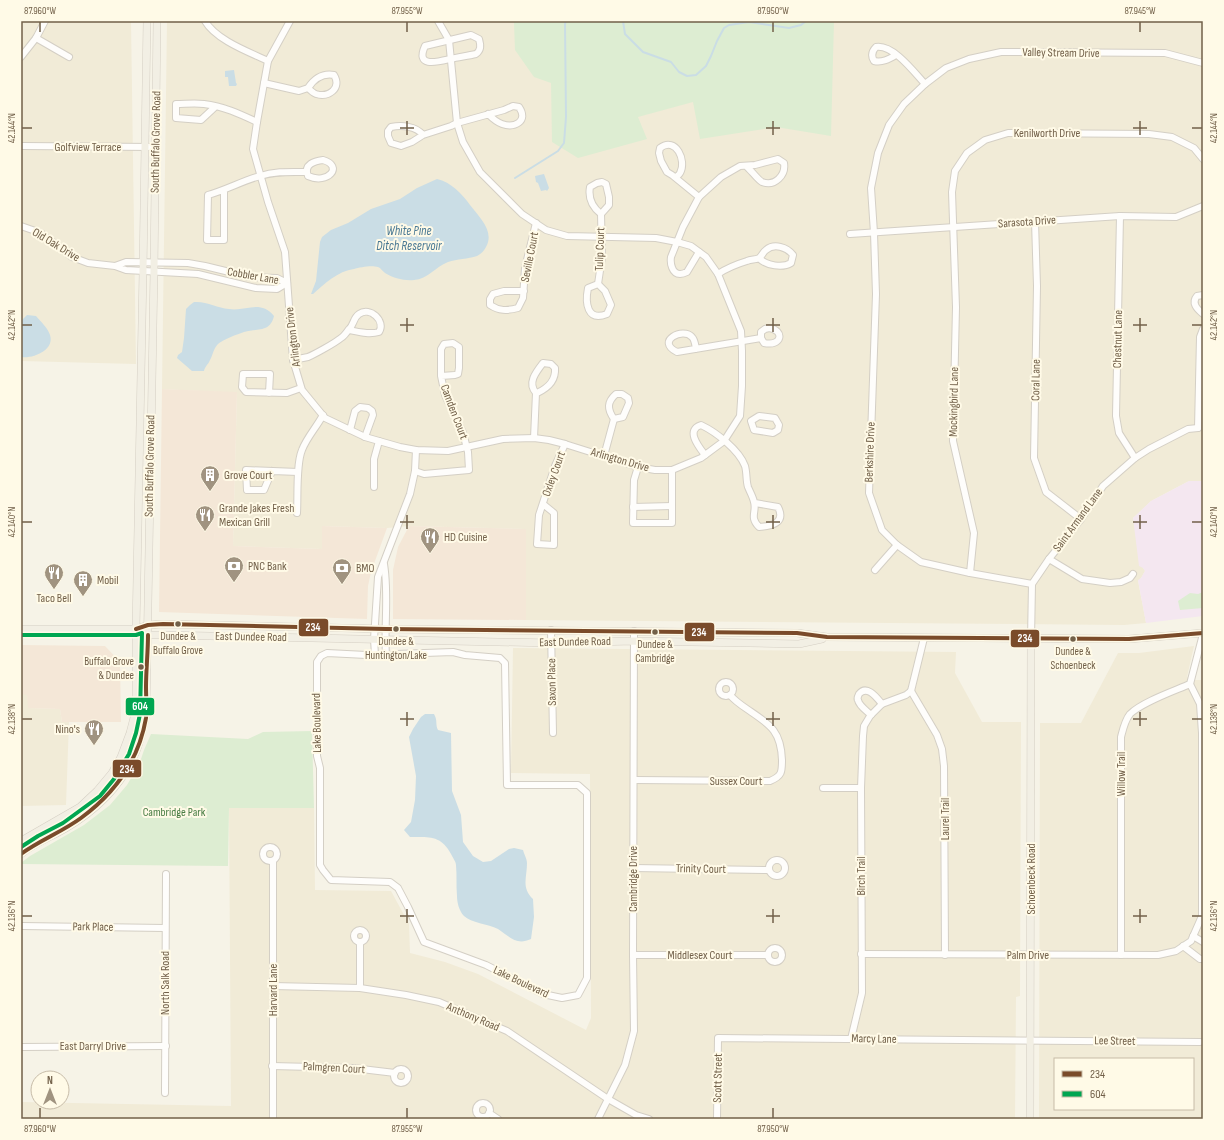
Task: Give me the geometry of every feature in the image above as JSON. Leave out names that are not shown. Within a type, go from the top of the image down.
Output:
[{"type":"main road","name":"South Buffalo Grove Road","points":[[21,854],[41,841],[66,828],[104,800],[120,782],[134,757],[142,736],[146,716],[150,468],[149,262],[145,147],[147,21]]},
{"type":"main road","name":"South Buffalo Grove Road","points":[[21,841],[80,807],[97,791],[112,773],[121,757],[130,733],[136,710],[136,629],[149,262],[156,147],[158,21]]},
{"type":"main road","name":"East Dundee Road","points":[[136,629],[148,625],[797,633],[827,637]]},
{"type":"main road","points":[[21,629],[136,629]]},
{"type":"main road","name":"East Dundee Road","points":[[136,629],[148,634],[551,643],[634,641],[799,644],[827,637]]},
{"type":"main road","points":[[827,637],[1129,639],[1203,634]]},
{"type":"main road","name":"Schoenbeck Road","points":[[1030,1119],[1031,639]]},
{"type":"street","points":[[21,57],[36,38],[45,21]]},
{"type":"street","points":[[205,21],[208,26],[226,41],[268,61]]},
{"type":"street","name":"Arlington Drive","points":[[290,21],[268,61],[253,149],[260,176],[285,252],[293,360],[302,390],[325,418],[379,442],[416,450],[448,451],[503,439],[534,438],[566,444],[638,467],[655,470],[672,470],[701,458],[724,441],[740,416],[742,386],[741,331],[718,274],[706,257],[691,246],[656,238],[567,236],[546,230],[522,214],[480,172],[463,142],[457,123],[449,40],[438,21]]},
{"type":"street","points":[[471,35],[479,39],[481,46],[476,54],[435,63],[430,63],[422,58],[424,46],[449,40],[471,35]]},
{"type":"street","points":[[36,38],[69,57]]},
{"type":"street","name":"Valley Stream Drive","points":[[874,233],[871,188],[878,152],[889,125],[904,104],[925,84],[946,68],[970,59],[1001,52],[1165,53],[1203,63]]},
{"type":"street","points":[[896,55],[905,62],[925,84]]},
{"type":"street","points":[[264,83],[299,91],[308,88],[312,82],[325,74],[334,75],[336,77],[336,88],[333,91],[318,95],[308,88]]},
{"type":"street","points":[[215,106],[201,120],[176,118],[176,104],[205,104],[215,106],[232,111],[257,122]]},
{"type":"street","points":[[423,135],[416,129],[405,126],[391,127],[388,131],[388,136],[392,143],[402,146],[423,135],[457,123],[513,106],[519,107],[523,112],[523,116],[521,121],[516,125],[503,124],[494,120],[488,114]]},
{"type":"street","name":"Kenilworth Drive","points":[[954,228],[952,192],[955,172],[967,153],[985,140],[1008,133],[1149,134],[1172,137],[1194,148],[1203,159]]},
{"type":"street","points":[[676,177],[680,173],[682,160],[675,147],[669,144],[664,145],[660,148],[659,153],[667,172],[676,177],[699,197]]},
{"type":"street","name":"Golfview Terrace","points":[[21,146],[156,147]]},
{"type":"street","points":[[699,252],[687,272],[680,274],[675,273],[672,269],[670,262],[677,242],[699,197],[721,177],[740,166],[755,165],[778,159],[784,163],[785,169],[780,178],[773,183],[761,182],[746,166]]},
{"type":"street","points":[[224,190],[224,240],[207,240],[208,195],[260,176],[275,173],[306,172]]},
{"type":"street","name":"Tulip Court","points":[[598,284],[602,257],[601,214],[609,205],[606,184],[602,182],[590,187],[589,194],[596,210],[601,214]]},
{"type":"street","name":"Sarasota Drive","points":[[850,234],[1120,216],[1176,216],[1203,206]]},
{"type":"street","name":"Chestnut Lane","points":[[1120,216],[1116,416],[1119,433],[1135,458]]},
{"type":"street","name":"Coral Lane","points":[[1035,221],[1037,286],[1034,458],[1046,492],[1081,519]]},
{"type":"street","name":"Seville Court","points":[[524,291],[504,291],[493,294],[490,299],[490,305],[496,309],[511,310],[518,308],[523,298],[524,291],[525,268],[536,223]]},
{"type":"street","name":"Old Oak Drive","points":[[21,226],[41,233],[72,256],[88,262],[115,266],[126,270],[149,271]]},
{"type":"street","name":"Mockingbird Lane","points":[[954,228],[956,307],[952,441],[974,533],[970,573]]},
{"type":"street","name":"Berkshire Drive","points":[[874,233],[876,294],[869,493],[882,530],[897,545],[921,562],[970,573],[1032,584]]},
{"type":"street","points":[[718,274],[723,270],[748,260],[759,258],[767,249],[774,246],[790,250],[793,255],[792,263],[787,266],[769,264],[759,258]]},
{"type":"street","name":"Old Oak Drive","points":[[115,266],[126,262],[149,262]]},
{"type":"street","name":"Cobbler Lane","points":[[149,262],[197,264],[250,277],[277,278],[287,283]]},
{"type":"street","name":"Cobbler Lane","points":[[149,271],[198,274],[256,288],[277,289],[287,283]]},
{"type":"street","name":"Tulip Court","points":[[598,284],[605,291],[610,305],[607,314],[600,317],[594,316],[589,311],[587,296],[588,288],[598,284]]},
{"type":"street","points":[[1203,295],[1197,296],[1194,302],[1197,309],[1203,314]]},
{"type":"street","points":[[293,360],[309,356],[341,338],[349,330],[352,327],[355,318],[359,314],[364,312],[372,313],[380,320],[381,328],[379,332],[375,334],[366,334],[349,330]]},
{"type":"street","name":"Saint Armand Lane","points":[[1032,584],[1049,559],[1081,519],[1102,486],[1135,458],[1149,449],[1188,429],[1201,429],[1200,337],[1203,329]]},
{"type":"street","points":[[696,349],[761,338]]},
{"type":"street","name":"Camden Court","points":[[415,471],[424,474],[469,470],[467,448],[463,433],[445,395],[441,376],[441,349],[444,344],[453,343],[459,347],[458,374],[441,376]]},
{"type":"street","points":[[534,438],[536,393],[534,392],[532,385],[532,378],[543,363],[551,364],[555,368],[555,376],[553,381],[549,387],[536,393]]},
{"type":"street","points":[[269,393],[270,374],[243,374],[242,387],[246,392],[269,393],[287,393],[301,388]]},
{"type":"street","points":[[350,430],[354,411],[360,407],[368,408],[372,411],[373,415],[365,437]]},
{"type":"street","points":[[298,513],[298,472],[301,452],[307,438],[323,415]]},
{"type":"street","points":[[740,416],[751,421]]},
{"type":"street","points":[[604,456],[614,419]]},
{"type":"street","points":[[705,455],[694,437],[694,429],[700,425],[710,429],[739,455],[745,467],[748,486],[755,503],[754,522],[759,527],[778,523],[781,517],[778,507],[755,503]]},
{"type":"street","points":[[374,487],[374,459],[379,442]]},
{"type":"street","name":"Oxley Court","points":[[542,504],[554,513],[554,545],[537,544],[539,515],[542,504],[555,466],[566,444]]},
{"type":"street","points":[[375,655],[374,639],[378,577],[410,494],[415,471],[416,450]]},
{"type":"street","points":[[638,467],[634,480],[633,523],[672,523],[672,470]]},
{"type":"street","points":[[272,471],[264,490],[247,490],[246,470],[272,471],[298,472]]},
{"type":"street","points":[[633,507],[672,506]]},
{"type":"street","points":[[875,570],[897,545]]},
{"type":"street","points":[[1049,559],[1082,579],[1110,583],[1121,582],[1130,578],[1132,574]]},
{"type":"street","points":[[384,563],[386,577],[386,656]]},
{"type":"street","points":[[1031,639],[1032,584]]},
{"type":"street","name":"Saxon Place","points":[[551,630],[553,734]]},
{"type":"street","name":"Cambridge Drive","points":[[598,1119],[625,1065],[634,1030],[634,631]]},
{"type":"street","points":[[1203,634],[1190,684],[1200,704],[1202,733],[1202,916],[1192,938],[1203,942]]},
{"type":"street","points":[[911,691],[924,638]]},
{"type":"street","name":"Lake Boulevard","points":[[453,652],[465,655],[500,658],[504,663],[507,785],[578,784],[587,793],[587,978],[578,994],[562,998],[543,994],[486,965],[424,942],[408,906],[398,888],[390,882],[331,880],[320,865],[320,768],[317,756],[317,662],[321,656],[327,653],[386,656],[396,654],[453,652]]},
{"type":"street","name":"Willow Trail","points":[[1121,955],[1121,737],[1123,726],[1129,715],[1139,706],[1190,684]]},
{"type":"street","points":[[871,715],[858,702],[857,699],[862,692],[867,690],[873,693],[882,704]]},
{"type":"street","name":"Birch Trail","points":[[851,1039],[862,993],[862,736],[864,726],[871,715],[882,704],[906,695],[911,691]]},
{"type":"street","name":"Laurel Trail","points":[[911,691],[937,736],[942,749],[944,766],[945,955]]},
{"type":"street","name":"Sussex Court","points":[[634,780],[770,781],[777,778],[781,774],[782,764],[781,748],[777,735],[763,720],[734,700],[730,695]]},
{"type":"street","points":[[823,788],[861,788]]},
{"type":"street","name":"Harvard Lane","points":[[273,861],[273,1119]]},
{"type":"street","name":"Trinity Court","points":[[633,868],[769,870]]},
{"type":"street","name":"North Salk Road","points":[[165,1093],[166,874]]},
{"type":"street","name":"Park Place","points":[[21,926],[165,928]]},
{"type":"street","name":"Palm Drive","points":[[861,954],[1158,955],[1176,951],[1192,938]]},
{"type":"street","points":[[360,942],[360,988]]},
{"type":"street","points":[[1183,946],[1200,959],[1203,959]]},
{"type":"street","name":"Middlesex Court","points":[[633,954],[768,955]]},
{"type":"street","name":"Anthony Road","points":[[273,986],[360,988],[406,995],[438,1002],[507,1031],[608,1099],[636,1115],[649,1119]]},
{"type":"street","name":"Marcy Lane","points":[[718,1038],[1030,1041]]},
{"type":"street","name":"Scott Street","points":[[717,1119],[718,1038]]},
{"type":"street","name":"Lee Street","points":[[1030,1041],[1200,1042]]},
{"type":"street","name":"East Darryl Drive","points":[[21,1046],[166,1046]]},
{"type":"street","name":"Palmgren Court","points":[[272,1066],[353,1068],[395,1073]]},
{"type":"street","points":[[490,1113],[498,1119]]},
{"type":"shaded area","points":[[21,21],[131,21],[136,364],[21,361]]},
{"type":"shaded area","points":[[167,21],[1203,21],[1203,481],[1189,481],[1151,501],[1133,518],[1143,568],[1145,571],[1138,581],[1146,623],[1124,625],[526,620],[525,529],[409,526],[387,528],[322,526],[322,549],[233,546],[237,393],[162,389]]},
{"type":"shaded area","points":[[162,389],[237,392],[233,546],[322,549],[322,526],[387,528],[371,572],[368,586],[367,619],[159,612]]},
{"type":"shaded area","points":[[1189,481],[1203,481],[1203,616],[1146,623],[1138,580],[1145,571],[1139,566],[1133,518],[1151,501]]},
{"type":"shaded area","points":[[409,526],[526,529],[526,620],[393,619],[393,570],[398,547]]},
{"type":"shaded area","points":[[21,645],[105,646],[120,662],[121,722],[62,722],[60,709],[28,708],[27,695],[21,694]]},
{"type":"shaded area","points":[[1194,646],[1187,677],[1194,680],[1203,680],[1203,1119],[1039,1119],[1040,723],[1081,723],[1118,653],[1139,653]]},
{"type":"shaded area","points":[[513,648],[956,652],[955,673],[982,722],[1021,722],[1020,996],[1016,997],[1015,1119],[21,1119],[21,1102],[30,1102],[30,1110],[70,1110],[70,1103],[231,1106],[229,808],[314,808],[315,890],[391,891],[409,924],[410,953],[445,962],[478,974],[586,1030],[591,1018],[590,774],[511,773]]},
{"type":"shaded area","points":[[21,694],[27,694],[29,708],[60,709],[62,722],[69,722],[66,805],[21,806]]},
{"type":"green space","points":[[513,21],[834,21],[831,136],[776,127],[700,139],[693,102],[638,117],[647,139],[578,158],[552,142],[551,83],[534,77],[515,50]]},
{"type":"green space","points":[[1203,592],[1203,608],[1180,610],[1178,601],[1190,593],[1198,594]]},
{"type":"green space","name":"Cambridge Park","points":[[312,731],[314,808],[229,808],[228,866],[21,864],[30,856],[84,825],[110,805],[127,785],[139,765],[151,734],[248,739],[263,732]]},
{"type":"water","points":[[234,70],[237,84],[236,86],[229,86],[228,77],[225,77],[225,71]]},
{"type":"water","points":[[544,174],[549,188],[547,191],[541,191],[538,183],[536,182],[535,176]]},
{"type":"water","name":"White Pine Ditch Reservoir","points":[[437,179],[447,183],[460,193],[485,224],[489,235],[485,248],[481,253],[474,257],[448,262],[427,275],[414,280],[395,278],[375,266],[348,270],[332,278],[313,294],[311,294],[316,281],[320,242],[322,237],[331,230],[348,223],[371,209],[400,199],[417,188]]},
{"type":"water","points":[[194,302],[229,309],[258,307],[269,311],[274,316],[269,325],[262,329],[244,332],[220,342],[215,348],[204,371],[192,371],[177,358],[182,352],[186,309]]},
{"type":"water","points":[[27,315],[36,316],[48,330],[51,340],[46,349],[37,355],[31,357],[21,357],[21,321]]},
{"type":"water","points":[[425,714],[434,714],[438,730],[451,733],[452,791],[461,815],[463,842],[473,856],[483,862],[491,861],[509,849],[514,848],[523,850],[527,860],[526,886],[529,895],[533,899],[534,917],[531,939],[526,941],[517,941],[498,929],[471,920],[464,916],[457,901],[456,864],[447,848],[439,840],[429,837],[410,837],[404,830],[411,822],[415,800],[416,776],[409,737],[421,717]]},
{"type":"waterway","points":[[515,178],[558,151],[564,143],[566,117],[566,21]]},
{"type":"waterway","points":[[623,21],[625,34],[643,52],[671,62],[679,72],[687,76],[696,75],[706,66],[724,28],[729,25],[749,22],[789,28],[801,25],[806,21]]},
{"type":"transit line","name":"234","points":[[136,629],[148,625],[163,624],[386,629],[797,633],[827,637],[1129,639],[1203,633]]},
{"type":"transit line","name":"604","points":[[21,635],[136,635],[142,633],[140,714],[129,754],[114,779],[100,796],[63,823],[21,847]]},
{"type":"transit line","name":"234","points":[[21,854],[81,818],[105,798],[124,774],[138,747],[146,718],[148,635]]},
{"type":"place","name":"Grove Court","points":[[210,492]]},
{"type":"place","name":"Grande Jakes Fresh Mexican Grill","points":[[205,532]]},
{"type":"place","name":"HD Cuisine","points":[[430,554]]},
{"type":"place","name":"PNC Bank","points":[[234,583]]},
{"type":"place","name":"BMO","points":[[342,585]]},
{"type":"place","name":"Taco Bell","points":[[54,590]]},
{"type":"place","name":"Mobil","points":[[83,597]]},
{"type":"place","name":"Dundee & Buffalo Grove","points":[[178,624]]},
{"type":"place","name":"Dundee & Huntington/Lake","points":[[396,629]]},
{"type":"place","name":"Dundee & Cambridge","points":[[655,632]]},
{"type":"place","name":"Dundee & Schoenbeck","points":[[1073,639]]},
{"type":"place","name":"Buffalo Grove & Dundee","points":[[141,667]]},
{"type":"place","name":"Nino's","points":[[94,746]]}]
